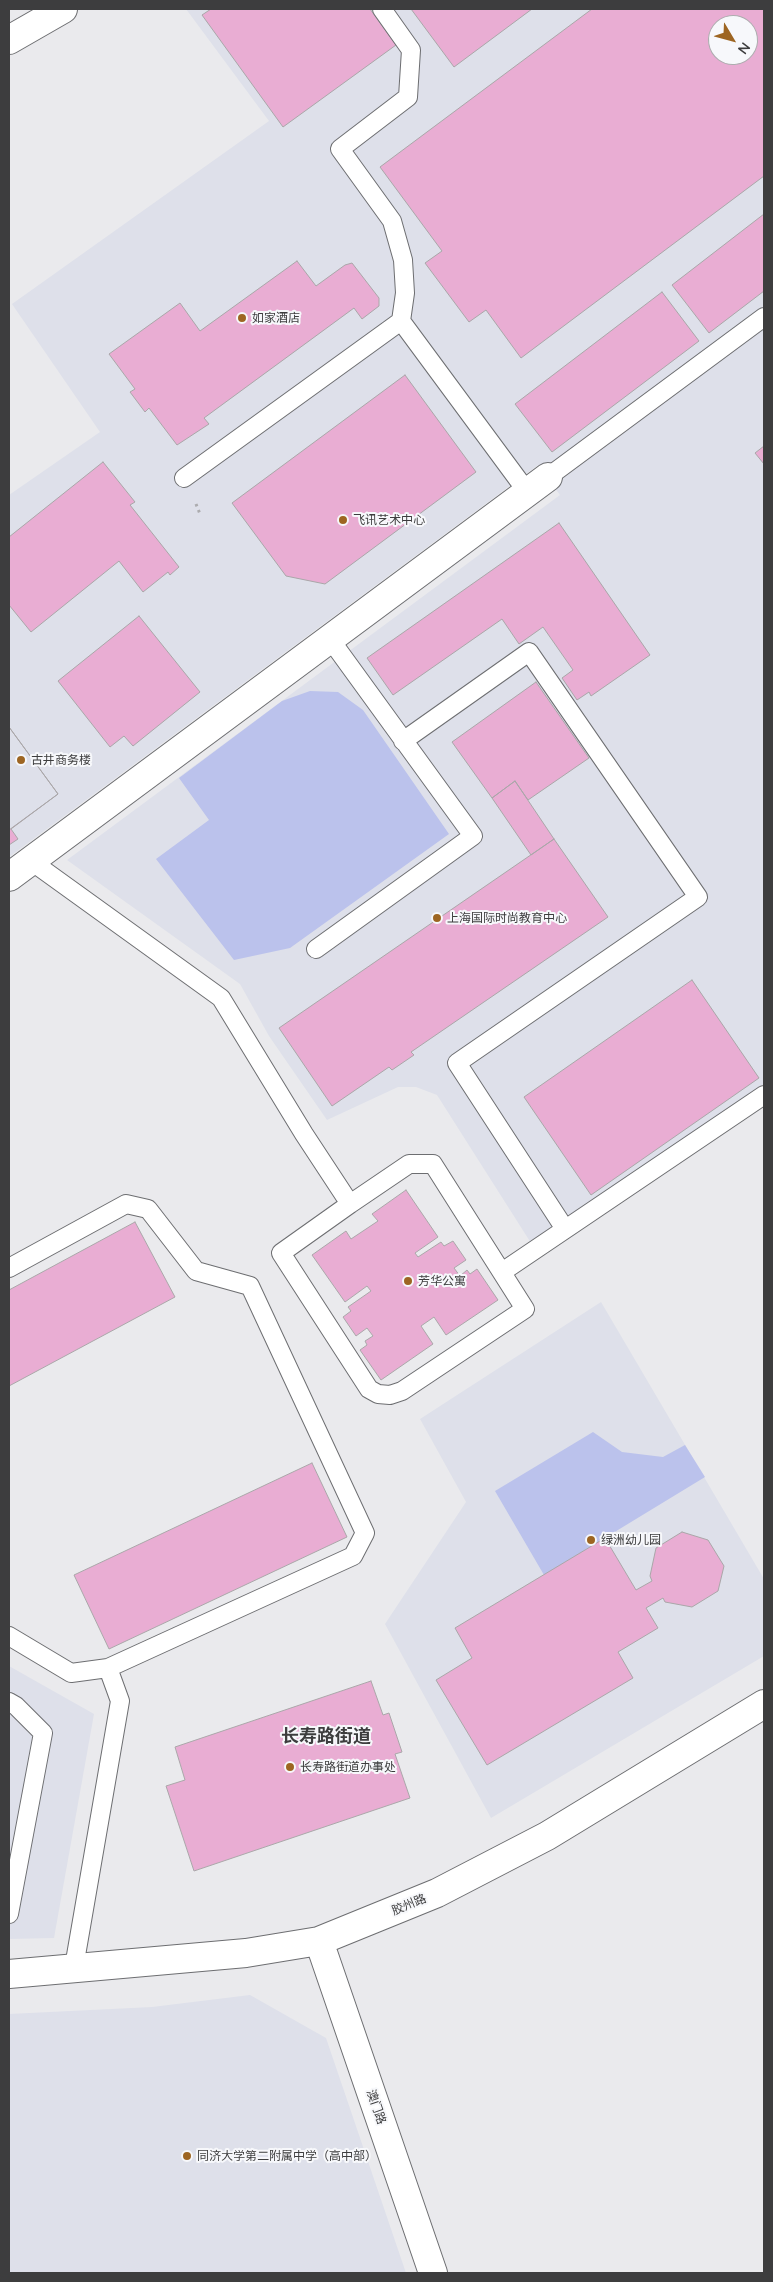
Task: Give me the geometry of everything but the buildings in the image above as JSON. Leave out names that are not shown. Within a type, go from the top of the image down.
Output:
[{"type":"street","points":[[9,40],[63,9]]},
{"type":"street","points":[[9,877],[538,485]]},
{"type":"street","name":"胶州路","points":[[9,1974],[246,1953],[319,1941],[437,1893],[547,1836],[764,1704]]},
{"type":"street","name":"澳门路","points":[[319,1941],[433,2273]]},
{"type":"lane","points":[[184,478],[401,322],[405,292],[403,260],[392,221],[340,149],[408,97],[411,50],[382,9]]},
{"type":"lane","points":[[401,322],[538,485],[764,317]]},
{"type":"lane","points":[[316,949],[473,836],[330,639]]},
{"type":"lane","points":[[403,741],[529,652],[698,897],[457,1063],[566,1229]]},
{"type":"lane","points":[[31,861],[221,998],[304,1134],[350,1204]]},
{"type":"lane","points":[[502,1272],[764,1095]]},
{"type":"lane","points":[[409,1164],[433,1164],[525,1309],[402,1391],[390,1395],[378,1394],[368,1389],[281,1253],[350,1204],[409,1164]]},
{"type":"lane","points":[[9,1268],[126,1204],[148,1208],[196,1271],[250,1286],[365,1532],[353,1556],[108,1668],[71,1673],[9,1636]]},
{"type":"lane","points":[[74,1967],[120,1702],[108,1668]]},
{"type":"lane","points":[[9,1702],[16,1706],[43,1733],[9,1914]]},
{"type":"shaded area","points":[[186,9],[764,9],[764,1084],[531,1243],[437,1095],[416,1087],[398,1087],[327,1120],[269,1036],[240,984],[67,860],[560,495],[538,465],[9,857],[9,495],[100,432],[12,304],[269,121]]},
{"type":"shaded area","points":[[310,691],[338,692],[363,710],[449,834],[290,948],[234,960],[156,859],[209,820],[179,778],[282,701]]},
{"type":"shaded area","name":"绿洲幼儿园","points":[[601,1302],[764,1579],[764,1656],[491,1818],[385,1624],[466,1502],[420,1419]]},
{"type":"shaded area","points":[[593,1432],[622,1452],[663,1457],[685,1445],[705,1477],[544,1575],[495,1491]]},
{"type":"shaded area","points":[[9,1666],[94,1714],[54,1938],[9,1939]]},
{"type":"shaded area","name":"同济大学第二附属中学（高中部）","points":[[250,1995],[326,2038],[406,2273],[9,2273],[9,2014],[152,2007]]},
{"type":"place","name":"如家酒店","points":[[242,318]]},
{"type":"place","name":"飞讯艺术中心","points":[[343,520]]},
{"type":"place","name":"古井商务楼","points":[[21,760]]},
{"type":"place","name":"上海国际时尚教育中心","points":[[437,918]]},
{"type":"place","name":"芳华公寓","points":[[408,1281]]},
{"type":"place","name":"绿洲幼儿园","points":[[591,1540]]},
{"type":"place","name":"长寿路街道办事处","points":[[290,1767]]},
{"type":"place","name":"同济大学第二附属中学（高中部）","points":[[187,2156]]},
{"type":"district","name":"长寿路街道","points":[[326,1737]]}]
